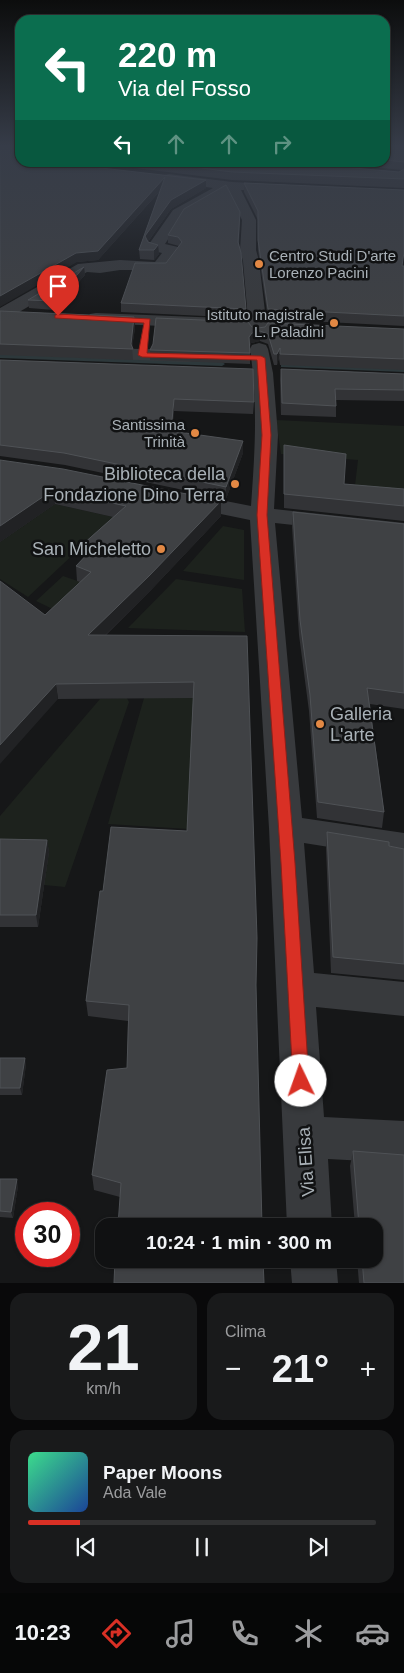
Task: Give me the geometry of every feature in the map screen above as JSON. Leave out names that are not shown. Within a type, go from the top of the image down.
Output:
[{"type":"street","points":[[2,314],[84,268],[120,265],[159,267],[172,250],[155,247],[178,213],[195,204]]},
{"type":"street","name":"Via Elisa","points":[[240,204],[249,220],[248,250],[252,261],[267,435],[262,515],[297,988],[309,1218]]},
{"type":"street","points":[[2,314],[32,315]]},
{"type":"street","points":[[80,318],[148,321],[261,355],[316,328]]},
{"type":"street","points":[[142,355],[148,321]]},
{"type":"street","points":[[142,355],[198,364],[77,360],[142,355]]},
{"type":"street","points":[[168,496],[262,515],[404,530]]},
{"type":"street","points":[[286,828],[404,846]]},
{"type":"street","points":[[297,988],[404,999]]},
{"type":"street","points":[[304,1137],[404,1142]]},
{"type":"street","points":[[314,1268],[315,1283]]},
{"type":"shaded area","points":[[276,420],[404,426],[404,499],[354,494],[358,460],[281,454]]},
{"type":"shaded area","points":[[55,504],[113,517],[28,597],[0,579],[0,542]]},
{"type":"shaded area","points":[[223,526],[244,530],[244,580],[183,571]]},
{"type":"shaded area","points":[[63,576],[92,586],[63,614],[36,601]]},
{"type":"shaded area","points":[[176,579],[242,589],[245,632],[128,628]]},
{"type":"shaded area","points":[[127,698],[129,702],[65,887],[44,885],[0,851],[0,816],[100,699]]},
{"type":"shaded area","points":[[144,698],[194,698],[188,829],[108,824]]},
{"type":"building","points":[[0,204],[141,204],[98,251],[76,253],[0,296]]},
{"type":"building","points":[[155,204],[168,204],[145,236],[148,242],[158,245],[154,250],[139,250]]},
{"type":"building","points":[[193,204],[236,204],[240,212],[238,242],[241,253],[246,309],[121,303],[135,263],[166,263],[182,242],[178,237],[168,235],[184,209]]},
{"type":"building","points":[[254,204],[404,204],[404,252],[402,266],[404,266],[404,316],[268,309],[258,240],[258,211]]},
{"type":"building","points":[[84,267],[54,301],[28,300]]},
{"type":"building","points":[[0,311],[134,317],[131,344],[133,349],[0,344]]},
{"type":"building","points":[[156,318],[248,322],[252,327],[258,328],[265,327],[268,323],[404,329],[404,359],[280,354],[280,348],[277,354],[274,354],[268,334],[260,331],[252,333],[249,337],[250,353],[150,350],[153,344]]},
{"type":"building","points":[[0,360],[253,369],[254,402],[174,399],[171,431],[243,441],[226,487],[64,453],[0,445]]},
{"type":"building","points":[[281,369],[404,374],[404,390],[335,389],[336,406],[282,403]]},
{"type":"building","points":[[284,445],[346,454],[344,484],[404,489],[404,506],[284,494]]},
{"type":"building","points":[[0,460],[63,469],[221,501],[150,575],[88,635],[247,636],[257,938],[256,985],[262,1218],[119,1218],[121,1183],[92,1175],[107,1070],[127,1068],[129,1005],[86,1001],[100,891],[103,891],[111,827],[187,831],[194,682],[56,684],[0,745],[0,581],[45,615],[91,572],[76,566],[92,549],[82,545],[126,506],[53,490],[0,526]]},
{"type":"building","points":[[293,512],[404,524],[404,693],[367,688],[384,812],[318,802],[310,695],[300,620]]},
{"type":"building","points":[[327,832],[389,842],[389,846],[404,849],[404,964],[333,957]]},
{"type":"building","points":[[0,839],[47,840],[36,915],[0,915]]},
{"type":"building","points":[[0,1058],[25,1058],[20,1088],[0,1088]]},
{"type":"building","points":[[353,1151],[404,1155],[404,1283],[364,1283],[363,1268],[383,1268],[383,1218],[358,1218]]},
{"type":"building","points":[[0,1179],[17,1179],[11,1212],[0,1211]]},
{"type":"building","points":[[115,1268],[263,1268],[264,1283],[114,1283]]},
{"type":"waterway","points":[[0,356],[222,364]]},
{"type":"waterway","points":[[283,366],[404,370]]},
{"type":"place","name":"Centro Studi D'arte Lorenzo Pacini","points":[[259,264]]},
{"type":"place","name":"Istituto magistrale L. Paladini","points":[[334,323]]},
{"type":"place","name":"Santissima Trinità","points":[[195,433]]},
{"type":"place","name":"Biblioteca della Fondazione Dino Terra","points":[[235,484]]},
{"type":"place","name":"San Micheletto","points":[[161,549]]},
{"type":"place","name":"Galleria L'arte","points":[[320,724]]},
{"type":"route","points":[[58,316],[148,321],[142,355],[261,358],[267,435],[262,515],[266,588],[276,696],[297,988],[301,1081]]}]
